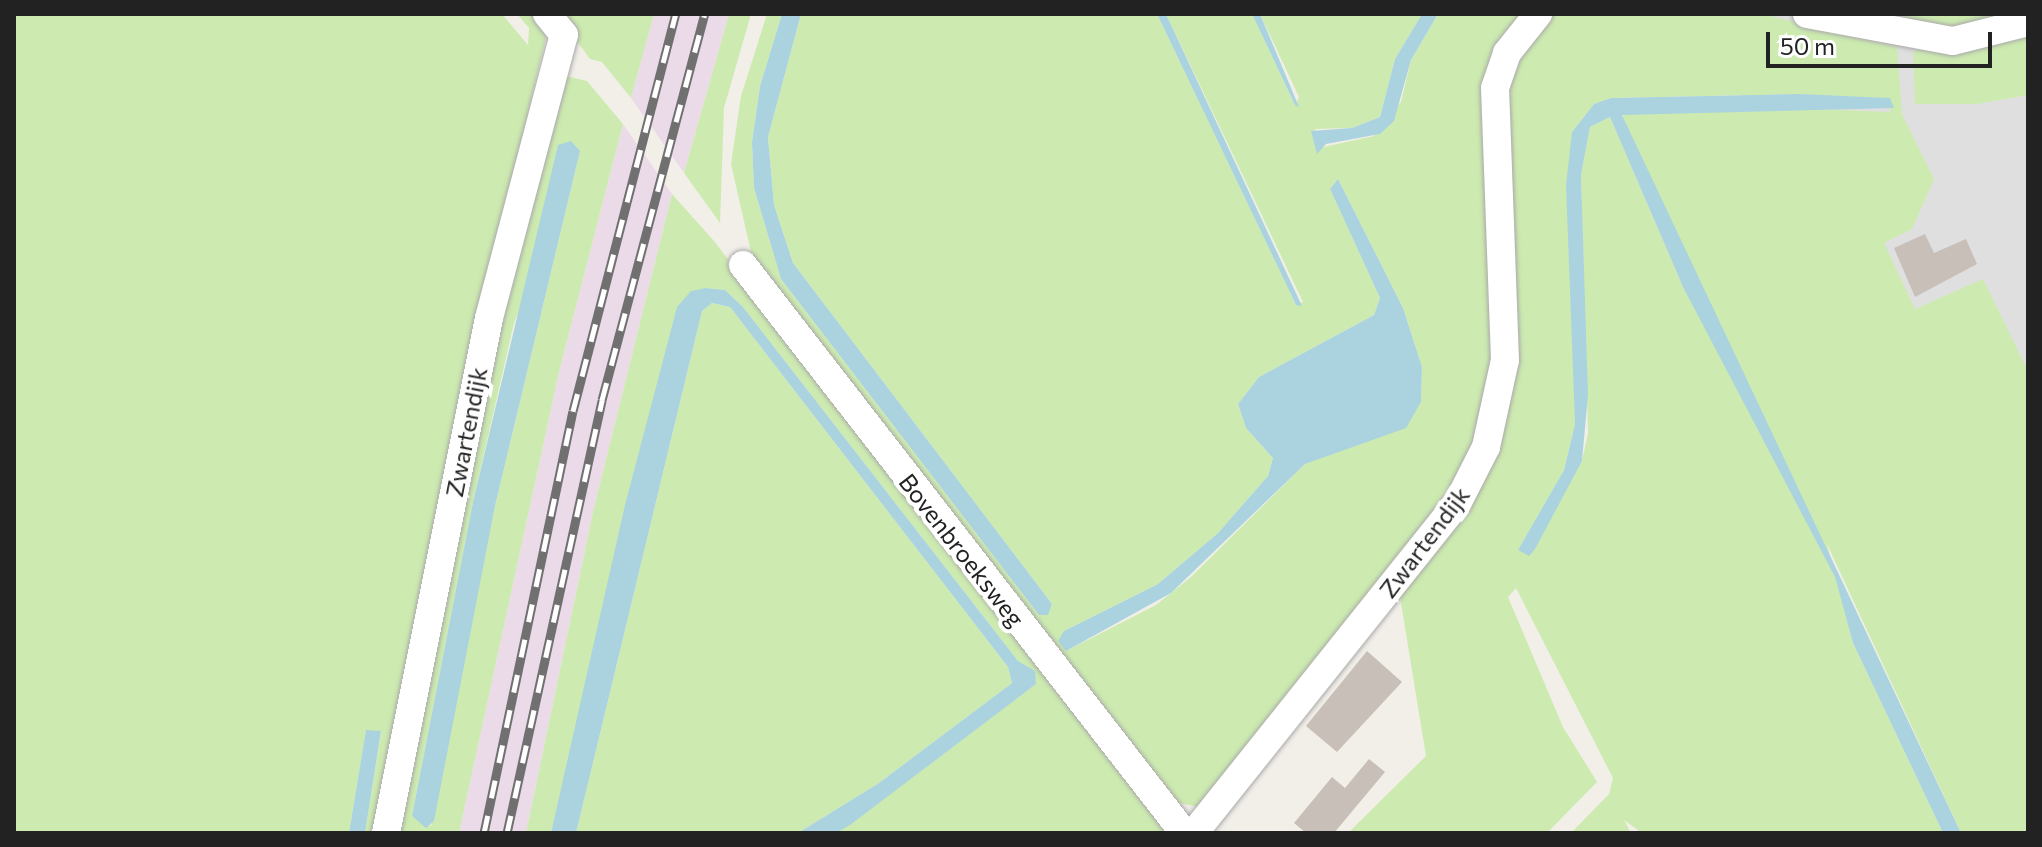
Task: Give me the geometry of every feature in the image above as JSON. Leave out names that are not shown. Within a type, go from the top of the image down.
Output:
[{"type":"street","name":"Zwartendijk","points":[[1194,833],[1457,504],[1486,447],[1505,360],[1495,88],[1507,53],[1538,14]]},
{"type":"street","points":[[1807,14],[1941,40],[1975,39],[2028,22]]},
{"type":"street","name":"Zwartendijk","points":[[386,833],[489,318],[555,24]]},
{"type":"street","name":"Bovenbroeksweg","points":[[743,265],[1184,833]]},
{"type":"shaded area","points":[[654,14],[729,14],[684,173],[631,98]]},
{"type":"shaded area","points":[[1711,14],[2028,14],[2028,400],[1811,314]]},
{"type":"shaded area","points":[[623,124],[672,194],[593,512],[526,833],[459,833],[559,372]]},
{"type":"green space","points":[[14,14],[502,14],[528,45],[529,28],[517,14],[541,17],[546,37],[487,284],[378,833],[365,833],[381,732],[366,731],[349,833],[14,833]]},
{"type":"green space","points":[[557,14],[654,14],[631,98],[602,62],[590,59]]},
{"type":"green space","points":[[729,14],[751,14],[724,108],[720,223],[684,173]]},
{"type":"green space","points":[[767,14],[782,14],[760,86],[752,142],[754,188],[781,279],[1039,615],[1047,615],[1052,604],[793,263],[774,205],[768,137],[801,14],[1157,14],[1296,305],[1303,302],[1166,14],[1252,14],[1295,105],[1299,97],[1260,14],[1422,14],[1395,59],[1380,117],[1352,128],[1315,129],[1323,147],[1374,136],[1401,102],[1411,60],[1438,14],[1524,14],[1509,31],[1496,359],[1465,472],[1200,807],[1178,803],[753,261],[731,164],[741,96]],"holes":[[[1338,179],[1403,308],[1422,367],[1421,402],[1305,464],[1191,577],[1156,605],[1066,651],[1064,631],[1158,584],[1218,533],[1268,476],[1273,458],[1246,428],[1238,404],[1259,377],[1374,315],[1380,298],[1330,189]]]},
{"type":"green space","points":[[1554,14],[1762,14],[1897,47],[1902,114],[1934,179],[1912,229],[1884,243],[1915,309],[1983,279],[2028,371],[2028,833],[1961,833],[1827,544],[1853,643],[1943,833],[1642,833],[1624,820],[1631,833],[1571,833],[1609,794],[1613,778],[1516,588],[1508,597],[1563,727],[1597,782],[1547,833],[1348,833],[1426,756],[1399,591],[1494,451],[1508,73]],"holes":[[[1798,94],[1890,99],[1890,112],[1787,108],[1622,114],[1683,287],[1610,117],[1590,127],[1581,175],[1588,433],[1582,461],[1518,550],[1564,470],[1575,424],[1572,132],[1594,104],[1611,98]]]},
{"type":"green space","points":[[1904,14],[2000,14],[2006,22],[1967,29],[1907,21]]},
{"type":"green space","points":[[2028,32],[2028,95],[1977,104],[1915,104],[1913,53],[1919,47]]},
{"type":"green space","points":[[566,76],[587,81],[623,124],[559,372],[459,833],[395,833],[498,320]],"holes":[[[580,151],[495,506],[431,826],[412,816],[473,502],[514,323]]]},
{"type":"green space","points":[[672,194],[714,241],[1169,833],[836,833],[1036,684],[1034,671],[1018,661],[743,307],[725,290],[706,288],[551,833],[526,833],[593,512]]},
{"type":"green space","points":[[712,303],[730,307],[1008,667],[1012,683],[879,783],[798,833],[576,833],[702,311]]},
{"type":"water","points":[[782,14],[801,14],[768,137],[774,205],[793,263],[1052,604],[1048,615],[1039,615],[781,279],[754,188],[752,142],[760,86]]},
{"type":"water","points":[[1157,14],[1166,14],[1302,306],[1296,305]]},
{"type":"water","points":[[1252,14],[1260,14],[1299,107],[1295,105]]},
{"type":"water","points":[[1422,14],[1438,14],[1411,60],[1394,121],[1380,134],[1326,144],[1317,154],[1311,131],[1352,128],[1380,117],[1395,59]]},
{"type":"water","points":[[1798,94],[1890,98],[1894,108],[1622,115],[1961,833],[1943,833],[1853,643],[1835,577],[1683,287],[1610,117],[1590,127],[1581,175],[1588,395],[1582,461],[1535,549],[1529,556],[1518,550],[1564,470],[1575,424],[1566,185],[1572,132],[1594,104],[1611,98]]},
{"type":"water","points":[[571,141],[580,151],[495,506],[434,821],[426,828],[412,816],[473,502],[558,145]]},
{"type":"water","points":[[1338,179],[1403,308],[1422,367],[1421,402],[1406,428],[1305,464],[1171,593],[1066,651],[1058,641],[1064,631],[1158,584],[1218,533],[1268,476],[1273,458],[1246,428],[1238,404],[1259,377],[1374,315],[1380,298],[1330,189]]},
{"type":"water","points":[[706,288],[725,290],[743,307],[1018,661],[1035,671],[1036,684],[850,825],[836,833],[798,833],[879,783],[1012,683],[1008,667],[730,307],[712,303],[702,311],[576,833],[551,833],[625,505],[677,307],[691,291]]},
{"type":"water","points":[[366,730],[381,731],[365,833],[349,833]]},
{"type":"building","points":[[1925,234],[1934,253],[1966,239],[1977,264],[1915,297],[1894,248]]},
{"type":"building","points":[[1367,651],[1402,682],[1337,752],[1306,726]]},
{"type":"building","points":[[1369,759],[1385,772],[1334,833],[1306,833],[1294,823],[1332,777],[1345,788]]},
{"type":"railway","points":[[484,833],[573,411],[676,14]]},
{"type":"railway","points":[[507,833],[602,400],[705,14]]}]
